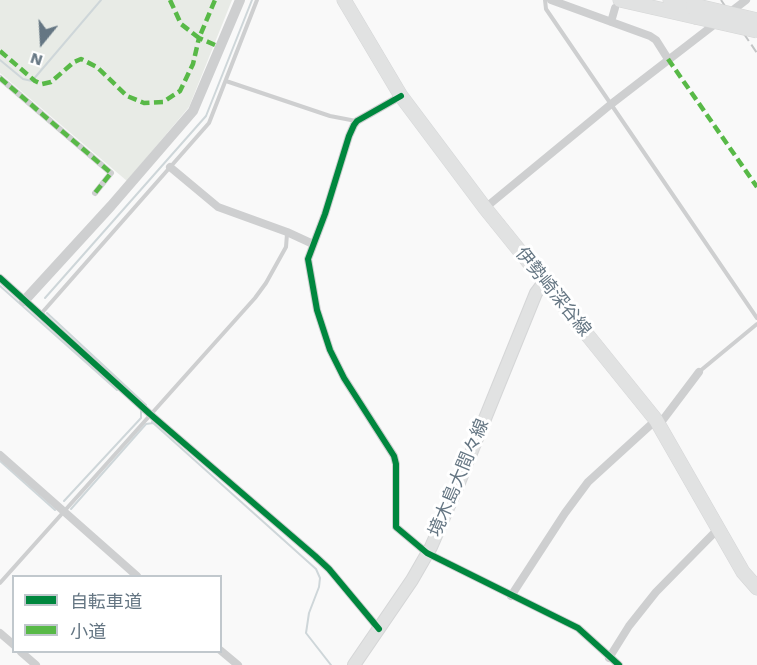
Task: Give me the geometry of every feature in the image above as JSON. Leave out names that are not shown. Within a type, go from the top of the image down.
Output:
[{"type":"main road","name":"伊勢崎深谷線","points":[[344,0],[401,96],[485,208],[658,422],[717,530],[743,572],[757,588]]},
{"type":"main road","points":[[670,0],[694,11],[757,31]]},
{"type":"main road","points":[[617,4],[757,20]]},
{"type":"main road","name":"境木島大間々線","points":[[354,665],[427,553],[458,485],[536,293],[545,281]]},
{"type":"street","points":[[24,301],[111,206],[193,111],[240,0]]},
{"type":"street","points":[[551,0],[653,38],[668,59]]},
{"type":"street","points":[[485,208],[610,105],[746,0]]},
{"type":"street","points":[[611,22],[617,4]]},
{"type":"street","points":[[0,78],[111,173],[95,193]]},
{"type":"street","points":[[401,96],[357,121],[349,136],[308,259],[317,310],[330,350],[344,378],[394,456],[396,527],[427,553],[578,628],[619,665]]},
{"type":"street","points":[[170,167],[218,207],[313,244]]},
{"type":"street","points":[[0,278],[150,414],[315,556],[329,569],[379,629]]},
{"type":"street","points":[[512,596],[565,513],[588,482],[658,422],[699,372]]},
{"type":"street","points":[[0,455],[136,575]]},
{"type":"street","points":[[609,658],[656,592],[717,530]]},
{"type":"street","points":[[0,633],[12,643]]},
{"type":"street","points":[[222,652],[238,665]]},
{"type":"street","points":[[23,653],[36,665]]},
{"type":"lane","points":[[40,316],[209,123],[257,0]]},
{"type":"lane","points":[[545,0],[546,9],[757,318]]},
{"type":"lane","points":[[226,81],[330,116],[357,121]]},
{"type":"lane","points":[[0,583],[244,311],[266,283],[286,247],[287,232]]},
{"type":"lane","points":[[699,372],[757,324]]},
{"type":"shaded area","points":[[0,0],[232,0],[189,107],[127,181],[0,73]]},
{"type":"waterway","points":[[0,60],[23,79],[32,81],[101,0]]},
{"type":"waterway","points":[[45,298],[206,116],[252,0]]},
{"type":"waterway","points":[[0,286],[117,390]]},
{"type":"waterway","points":[[47,313],[146,405]]},
{"type":"waterway","points":[[64,501],[141,418],[141,411]]},
{"type":"waterway","points":[[152,422],[316,569],[320,578],[319,587],[309,613],[306,633],[331,665]]},
{"type":"waterway","points":[[71,509],[146,424],[153,423]]},
{"type":"waterway","points":[[0,461],[55,510]]},
{"type":"railway","points":[[721,0],[757,53]]},
{"type":"marked path","points":[[170,0],[181,24],[199,38],[215,0]]},
{"type":"marked path","points":[[0,51],[35,81],[42,84],[51,82],[74,62],[81,59],[97,67],[127,96],[144,103],[163,102],[180,91],[193,64],[199,38],[215,45]]},
{"type":"marked path","points":[[668,59],[757,187]]},
{"type":"marked path","points":[[0,78],[111,173],[95,193]]},
{"type":"cycle path","points":[[401,96],[357,121],[354,125],[308,259],[317,310],[330,350],[344,378],[394,456],[396,527],[427,553],[578,628],[619,665]]},
{"type":"cycle path","points":[[0,278],[150,414],[315,556],[329,569],[379,629]]}]
